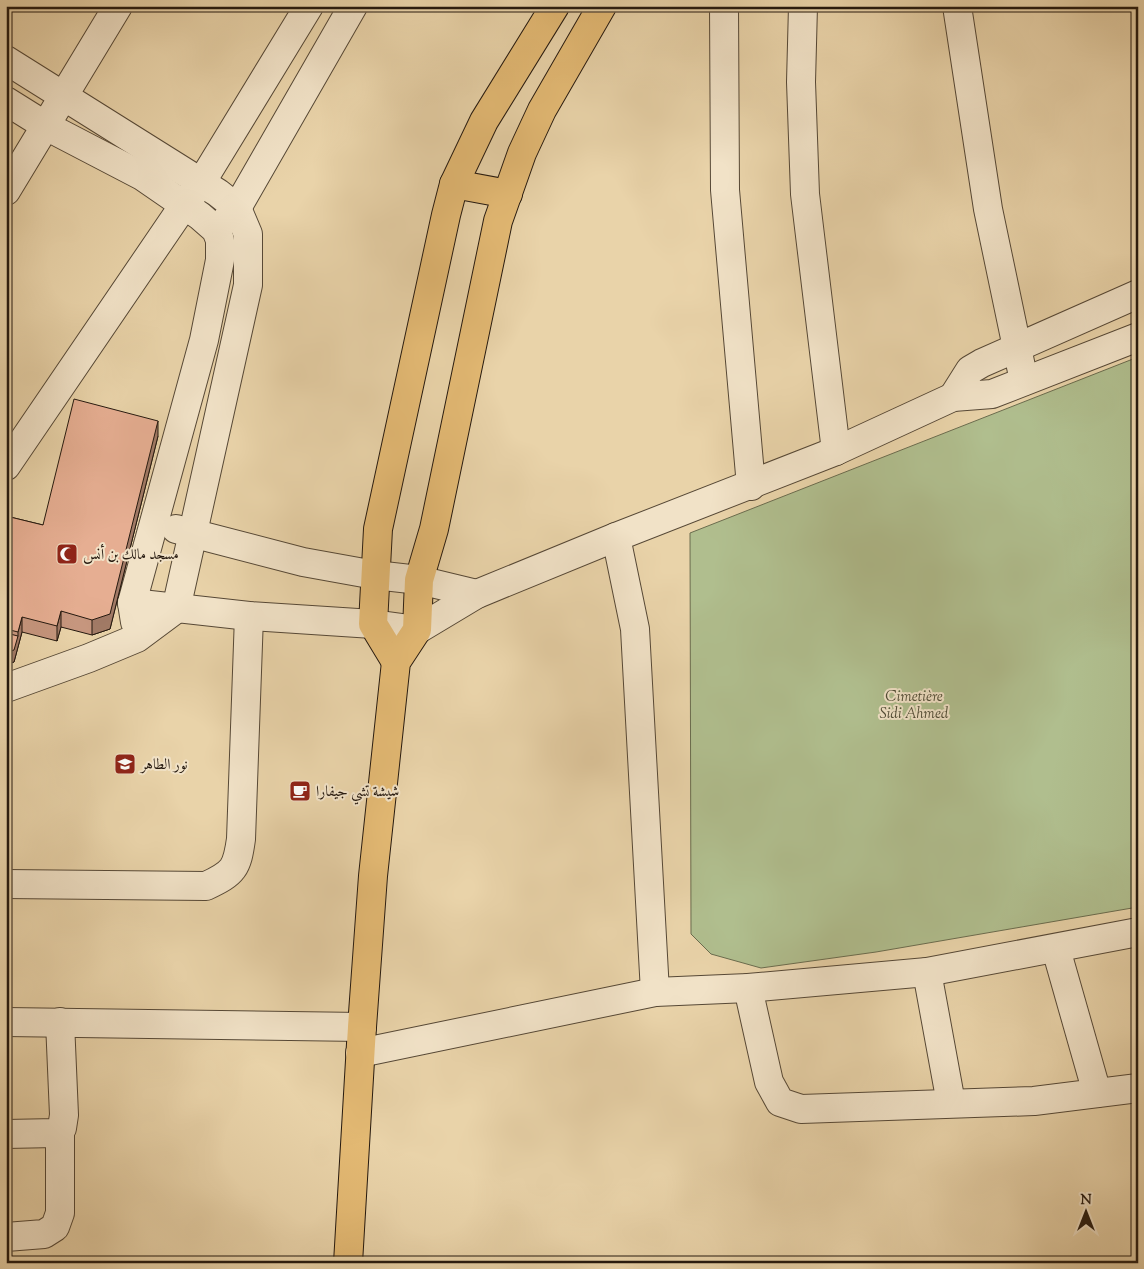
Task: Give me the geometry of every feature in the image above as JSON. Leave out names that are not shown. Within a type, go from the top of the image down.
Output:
[{"type":"main road","points":[[396,662],[373,624],[378,529],[446,215],[454,184],[484,122],[555,6]]},
{"type":"main road","points":[[348,1263],[373,876],[396,662],[416,630],[418,580],[434,529],[496,230],[522,153],[542,110],[602,6]]},
{"type":"main road","points":[[454,184],[508,194]]},
{"type":"street","points":[[6,191],[118,6]]},
{"type":"street","points":[[6,466],[184,205],[201,183],[309,6]]},
{"type":"street","points":[[216,230],[237,208],[353,6]]},
{"type":"street","points":[[724,6],[725,190],[751,486]]},
{"type":"street","points":[[803,6],[802,82],[805,194],[836,451]]},
{"type":"street","points":[[957,6],[988,209],[1024,381]]},
{"type":"street","points":[[6,60],[64,96],[149,165],[184,205],[216,230],[220,240],[220,260],[204,340],[132,604],[137,638]]},
{"type":"street","points":[[6,101],[46,126],[201,183],[237,208],[248,234],[248,285],[176,609],[137,638],[6,688]]},
{"type":"street","points":[[132,604],[249,616],[373,624],[416,630],[477,594],[616,537],[751,486],[836,451],[953,397],[992,394],[1134,339],[1128,298],[1018,346],[970,370],[953,397]]},
{"type":"street","points":[[154,524],[303,562],[375,575],[418,580],[477,594]]},
{"type":"street","points":[[616,537],[635,629],[655,992]]},
{"type":"street","points":[[6,884],[206,886],[226,876],[238,860],[241,838],[249,616]]},
{"type":"street","points":[[6,1022],[60,1022],[361,1040],[655,992],[748,988],[927,972],[1138,932]]},
{"type":"street","points":[[1056,949],[1097,1093]]},
{"type":"street","points":[[927,972],[951,1103]]},
{"type":"street","points":[[748,988],[769,1082],[780,1102],[801,1109],[1034,1101],[1138,1088]]},
{"type":"street","points":[[6,1237],[44,1234],[54,1226],[60,1213],[60,1131],[64,1115],[60,1022]]},
{"type":"street","points":[[6,1134],[56,1133],[60,1131]]},
{"type":"green space","name":"Cimetière Sidi Ahmed","points":[[1138,357],[1138,907],[876,952],[761,968],[711,954],[691,934],[690,533]]},
{"type":"building","name":"مسجد مالك بن أنس","points":[[74,399],[158,421],[110,614],[92,620],[61,611],[57,626],[22,617],[18,632],[6,629],[6,516],[43,525]]},
{"type":"building","points":[[6,633],[18,636],[14,650],[6,653]]},
{"type":"place","name":"مسجد مالك بن أنس","points":[[67,554]]},
{"type":"place","name":"نور الطاهر","points":[[125,764]]},
{"type":"place","name":"شيشة تشي جيفارا","points":[[300,791]]}]
